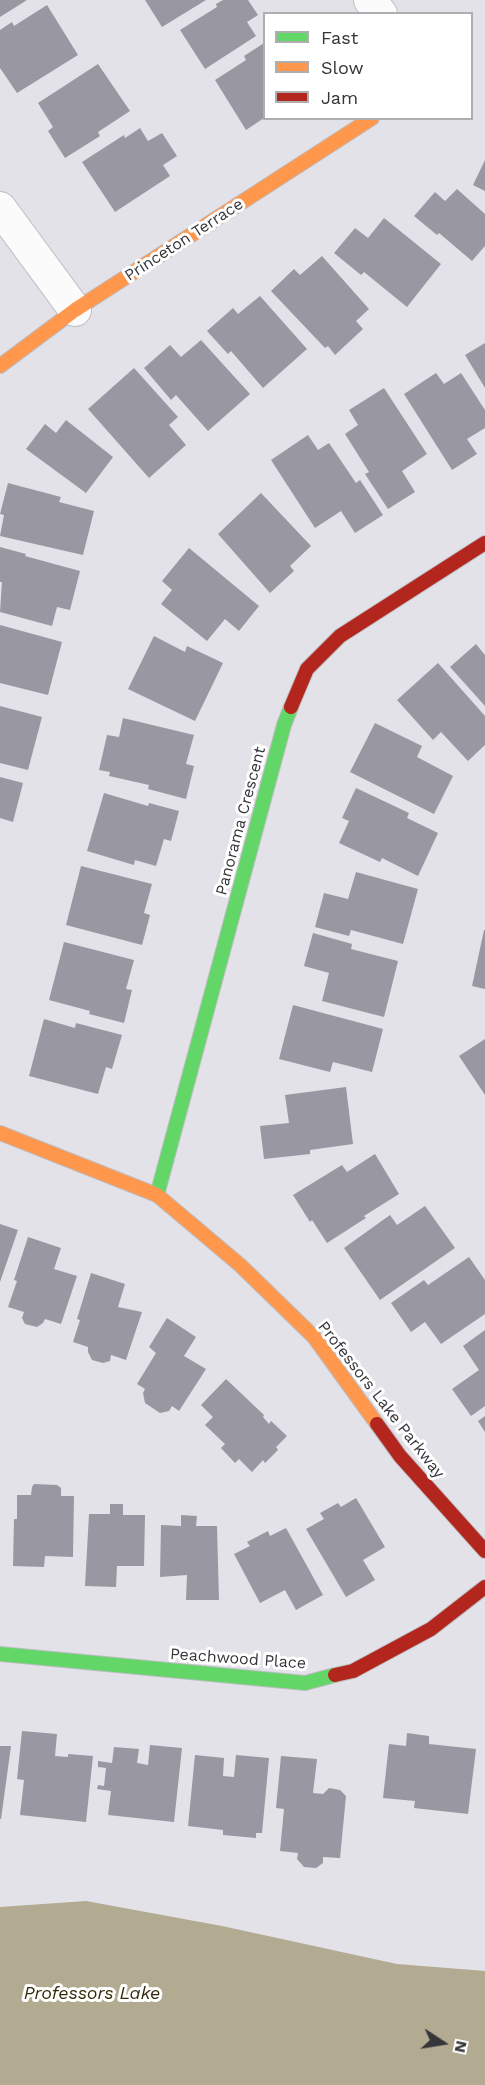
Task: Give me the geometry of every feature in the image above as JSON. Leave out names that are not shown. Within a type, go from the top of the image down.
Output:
[{"type":"street","points":[[370,0],[379,12]]},
{"type":"street","name":"Princeton Terrace","points":[[0,366],[75,310],[369,120]]},
{"type":"street","points":[[0,208],[75,310]]},
{"type":"street","name":"Panorama Crescent","points":[[157,1195],[284,725],[307,669],[340,636],[485,543]]},
{"type":"street","name":"Professors Lake Parkway","points":[[0,1133],[157,1195],[240,1265],[314,1337],[400,1456],[485,1551]]},
{"type":"street","name":"Peachwood Place","points":[[0,1654],[305,1683],[353,1671],[431,1629],[485,1587]]},
{"type":"water","name":"Professors Lake","points":[[86,1901],[222,1926],[397,1964],[485,1971],[485,2085],[0,2085],[0,1907]]},
{"type":"building","points":[[0,0],[27,0],[0,17]]},
{"type":"building","points":[[145,0],[206,0],[162,27]]},
{"type":"building","points":[[223,0],[248,0],[258,15],[247,22],[256,36],[205,69],[180,30],[217,7],[216,4]]},
{"type":"building","points":[[47,5],[78,55],[17,93],[0,68],[0,30],[12,22],[14,26]]},
{"type":"building","points":[[263,44],[263,119],[246,130],[215,80],[246,60],[244,56]]},
{"type":"building","points":[[98,64],[130,111],[98,132],[100,136],[65,158],[48,131],[53,127],[38,103]]},
{"type":"building","points":[[140,128],[148,141],[162,133],[177,156],[163,165],[170,176],[115,212],[82,162],[124,135],[125,138]]},
{"type":"building","points":[[485,160],[485,191],[473,185]]},
{"type":"building","points":[[457,189],[485,214],[485,246],[472,261],[439,233],[437,235],[414,216],[435,192],[445,201]]},
{"type":"building","points":[[384,218],[441,264],[407,307],[364,272],[361,275],[334,253],[355,228],[368,238]]},
{"type":"building","points":[[322,256],[369,309],[356,321],[363,329],[335,355],[328,346],[325,348],[271,291],[294,269],[300,275]]},
{"type":"building","points":[[260,296],[307,349],[263,388],[231,351],[228,354],[207,331],[233,308],[238,314]]},
{"type":"building","points":[[201,340],[250,394],[208,431],[176,395],[171,400],[144,368],[170,345],[181,357]]},
{"type":"building","points":[[485,343],[485,388],[465,355]]},
{"type":"building","points":[[134,368],[178,417],[169,425],[186,445],[149,478],[88,409]]},
{"type":"building","points":[[436,373],[444,384],[461,373],[485,410],[485,428],[467,439],[477,454],[452,470],[404,394]]},
{"type":"building","points":[[384,388],[427,454],[402,471],[415,492],[388,509],[365,474],[369,472],[345,434],[358,425],[349,410]]},
{"type":"building","points":[[66,420],[113,457],[86,493],[26,449],[45,424],[56,433]]},
{"type":"building","points":[[308,435],[318,450],[329,443],[356,483],[360,480],[383,515],[355,533],[341,511],[315,528],[271,460]]},
{"type":"building","points":[[8,483],[61,497],[59,502],[94,511],[83,555],[0,536],[4,515],[0,514]]},
{"type":"building","points":[[261,493],[311,546],[290,566],[294,571],[270,593],[218,534]]},
{"type":"building","points":[[0,547],[80,571],[70,610],[57,607],[52,626],[0,612],[2,582],[0,582]]},
{"type":"building","points":[[189,548],[259,606],[239,631],[225,619],[207,641],[161,604],[172,590],[162,581]]},
{"type":"building","points":[[0,625],[62,642],[48,695],[0,683]]},
{"type":"building","points":[[154,636],[185,652],[187,646],[223,663],[195,721],[128,689]]},
{"type":"building","points":[[476,644],[485,655],[485,706],[450,667]]},
{"type":"building","points":[[438,663],[485,716],[485,745],[468,761],[441,732],[433,740],[397,700]]},
{"type":"building","points":[[0,706],[42,717],[28,770],[0,763]]},
{"type":"building","points":[[123,718],[194,735],[186,764],[194,766],[186,799],[148,789],[149,785],[109,776],[110,772],[99,770],[107,735],[119,737]]},
{"type":"building","points":[[375,723],[422,746],[417,757],[453,776],[434,814],[350,772]]},
{"type":"building","points":[[0,777],[23,783],[13,822],[0,818]]},
{"type":"building","points":[[356,788],[409,813],[407,818],[438,833],[418,876],[382,858],[380,862],[339,843],[349,821],[342,818]]},
{"type":"building","points":[[104,793],[148,806],[149,803],[179,811],[171,841],[164,839],[156,866],[135,860],[134,865],[87,851]]},
{"type":"building","points":[[81,866],[152,884],[144,913],[150,915],[142,945],[66,925]]},
{"type":"building","points":[[356,872],[418,889],[403,944],[351,930],[349,936],[315,927],[324,893],[348,899]]},
{"type":"building","points":[[485,930],[485,989],[472,986]]},
{"type":"building","points":[[313,933],[352,944],[351,949],[398,961],[384,1017],[322,1001],[329,973],[304,966]]},
{"type":"building","points":[[64,942],[134,960],[126,989],[132,990],[124,1023],[49,1000]]},
{"type":"building","points":[[293,1005],[383,1029],[372,1072],[333,1062],[330,1072],[279,1059]]},
{"type":"building","points":[[44,1019],[75,1028],[76,1023],[122,1035],[112,1069],[106,1067],[98,1094],[29,1076]]},
{"type":"building","points":[[485,1039],[485,1095],[459,1056]]},
{"type":"building","points":[[346,1087],[353,1144],[310,1150],[310,1154],[264,1159],[260,1126],[289,1123],[285,1095]]},
{"type":"building","points":[[375,1154],[399,1194],[327,1243],[293,1195],[342,1165],[347,1172]]},
{"type":"building","points":[[425,1206],[455,1248],[380,1300],[344,1248],[390,1215],[397,1225]]},
{"type":"building","points":[[0,1224],[18,1230],[0,1282]]},
{"type":"building","points":[[28,1237],[61,1248],[54,1269],[77,1276],[61,1324],[45,1319],[37,1327],[25,1324],[22,1318],[24,1312],[8,1307]]},
{"type":"building","points":[[469,1257],[485,1280],[485,1314],[441,1344],[425,1322],[411,1332],[391,1303],[424,1280],[428,1285]]},
{"type":"building","points":[[91,1273],[125,1284],[118,1307],[142,1312],[126,1360],[111,1355],[110,1361],[103,1363],[92,1360],[88,1347],[73,1342],[80,1320],[77,1319]]},
{"type":"building","points":[[167,1318],[196,1337],[184,1356],[206,1369],[179,1411],[172,1406],[169,1411],[160,1413],[145,1403],[143,1393],[145,1389],[137,1384],[156,1353],[149,1347]]},
{"type":"building","points":[[485,1330],[485,1406],[471,1416],[452,1389],[479,1370],[463,1346]]},
{"type":"building","points":[[226,1379],[264,1415],[263,1417],[269,1424],[271,1421],[287,1436],[276,1447],[278,1450],[265,1463],[263,1460],[252,1472],[239,1459],[235,1463],[221,1448],[225,1444],[205,1425],[213,1417],[201,1405]]},
{"type":"building","points":[[485,1416],[485,1432],[478,1421]]},
{"type":"building","points":[[34,1484],[57,1485],[61,1488],[61,1496],[74,1496],[73,1557],[45,1556],[44,1567],[13,1566],[17,1495],[31,1495]]},
{"type":"building","points":[[356,1498],[385,1547],[363,1560],[375,1580],[346,1597],[306,1529],[324,1519],[320,1513],[338,1503],[341,1507]]},
{"type":"building","points":[[110,1504],[123,1504],[123,1515],[145,1515],[144,1566],[117,1566],[116,1587],[85,1586],[89,1514],[110,1514]]},
{"type":"building","points":[[181,1515],[197,1516],[196,1526],[217,1526],[219,1600],[186,1600],[187,1575],[160,1577],[161,1525],[181,1526]]},
{"type":"building","points":[[286,1528],[323,1595],[296,1610],[285,1590],[260,1603],[234,1554],[250,1546],[247,1542],[268,1531],[270,1536]]},
{"type":"building","points":[[22,1731],[57,1734],[55,1756],[68,1757],[68,1754],[93,1756],[86,1822],[20,1815],[24,1780],[17,1779]]},
{"type":"building","points":[[407,1733],[429,1736],[429,1744],[476,1749],[468,1814],[414,1808],[415,1801],[383,1798],[389,1744],[406,1746]]},
{"type":"building","points":[[150,1745],[182,1748],[174,1822],[108,1815],[111,1791],[97,1789],[98,1785],[104,1786],[106,1768],[98,1767],[98,1761],[112,1763],[114,1747],[139,1749],[137,1763],[148,1765]]},
{"type":"building","points":[[0,1746],[11,1746],[1,1819],[0,1819]]},
{"type":"building","points":[[195,1755],[224,1758],[223,1776],[234,1777],[236,1755],[269,1758],[262,1833],[256,1833],[256,1838],[223,1835],[223,1830],[188,1826]]},
{"type":"building","points":[[281,1756],[317,1759],[313,1793],[323,1794],[329,1788],[340,1790],[346,1796],[340,1858],[323,1857],[323,1863],[316,1868],[304,1867],[297,1859],[298,1853],[280,1851],[284,1809],[276,1808]]},
{"type":"traffic: fast","points":[[157,1195],[284,725],[291,707]]},
{"type":"traffic: fast","points":[[0,1654],[305,1683],[335,1675]]},
{"type":"traffic: slow","points":[[0,366],[75,310],[369,120]]},
{"type":"traffic: slow","points":[[0,1133],[157,1195],[240,1265],[314,1337],[377,1424]]},
{"type":"traffic: jam","points":[[291,707],[307,669],[340,636],[485,543]]},
{"type":"traffic: jam","points":[[377,1424],[400,1456],[485,1551]]},
{"type":"traffic: jam","points":[[335,1675],[353,1671],[431,1629],[485,1587]]}]
